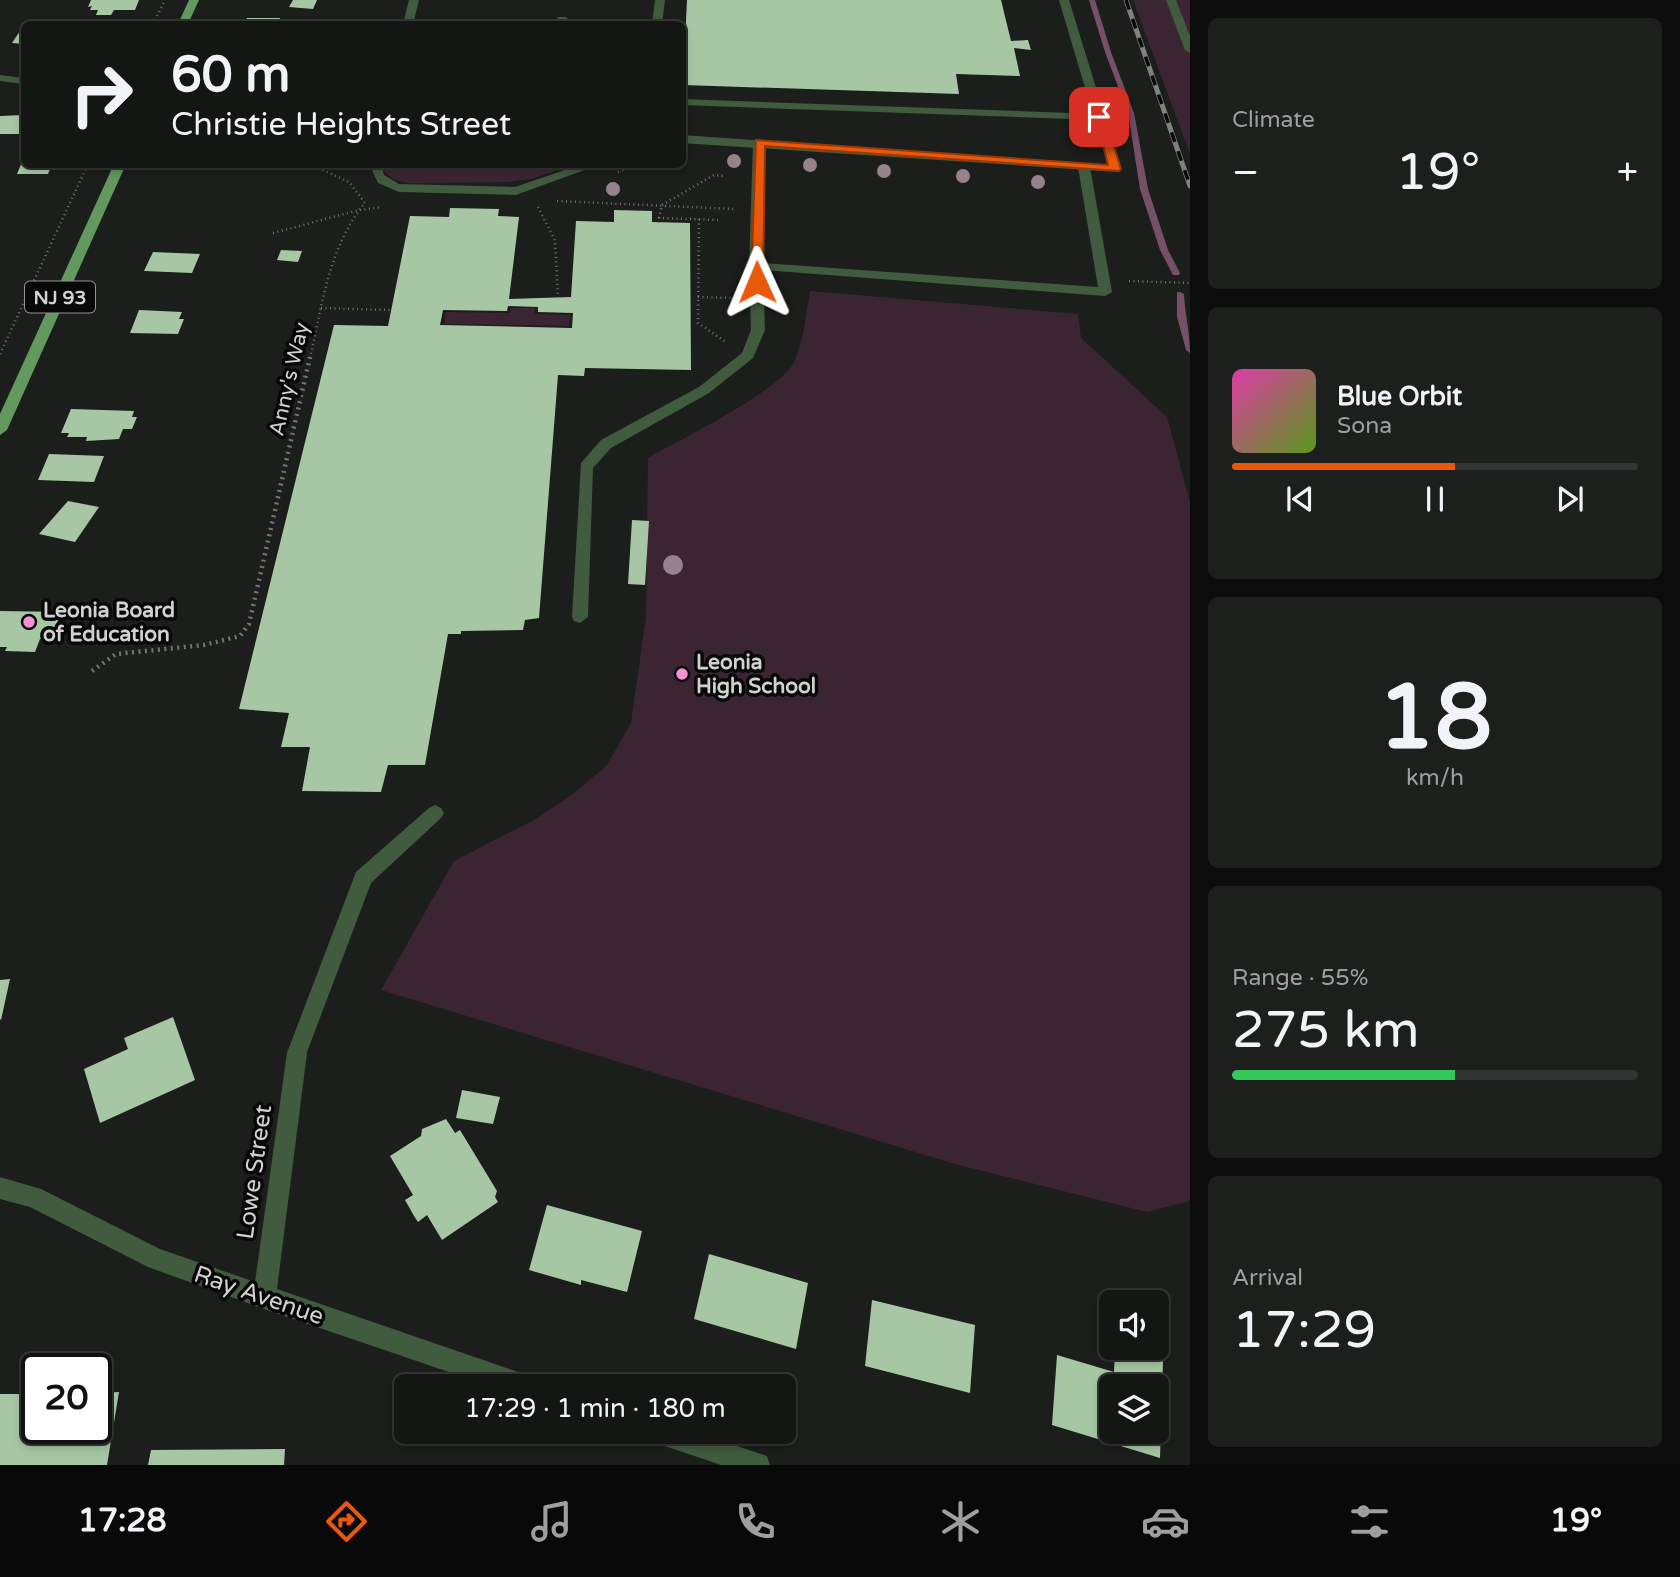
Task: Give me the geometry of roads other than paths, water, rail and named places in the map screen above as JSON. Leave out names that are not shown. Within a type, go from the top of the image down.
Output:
[{"type":"main road","points":[[184,21],[194,0]]},
{"type":"main road","name":"NJ 93","points":[[0,430],[118,168]]},
{"type":"street","points":[[409,21],[414,0]]},
{"type":"street","points":[[657,21],[660,0]]},
{"type":"street","points":[[686,139],[760,142],[1115,169],[1064,0]]},
{"type":"street","points":[[1171,0],[1190,50]]},
{"type":"street","points":[[0,78],[21,81]]},
{"type":"street","points":[[686,102],[1099,117]]},
{"type":"street","points":[[580,617],[586,467],[606,444],[704,390],[748,355],[758,330],[756,266],[760,142]]},
{"type":"street","points":[[756,266],[1105,292],[1084,167]]},
{"type":"street","points":[[376,168],[377,175],[388,186],[398,188],[516,191],[583,168]]},
{"type":"street","name":"Lowe Street","points":[[264,1298],[297,1053],[363,878],[435,813]]},
{"type":"street","name":"Ray Avenue","points":[[0,1188],[33,1197],[156,1259],[489,1374]]},
{"type":"street","points":[[695,1444],[758,1465]]},
{"type":"waterway","points":[[1092,0],[1131,113],[1144,189],[1164,250],[1176,273]]},
{"type":"waterway","points":[[1180,294],[1181,317],[1190,350]]},
{"type":"railway","points":[[1126,0],[1190,186]]},
{"type":"place","name":"Leonia Board of Education","points":[[29,622]]},
{"type":"place","name":"Leonia High School","points":[[682,674]]}]
